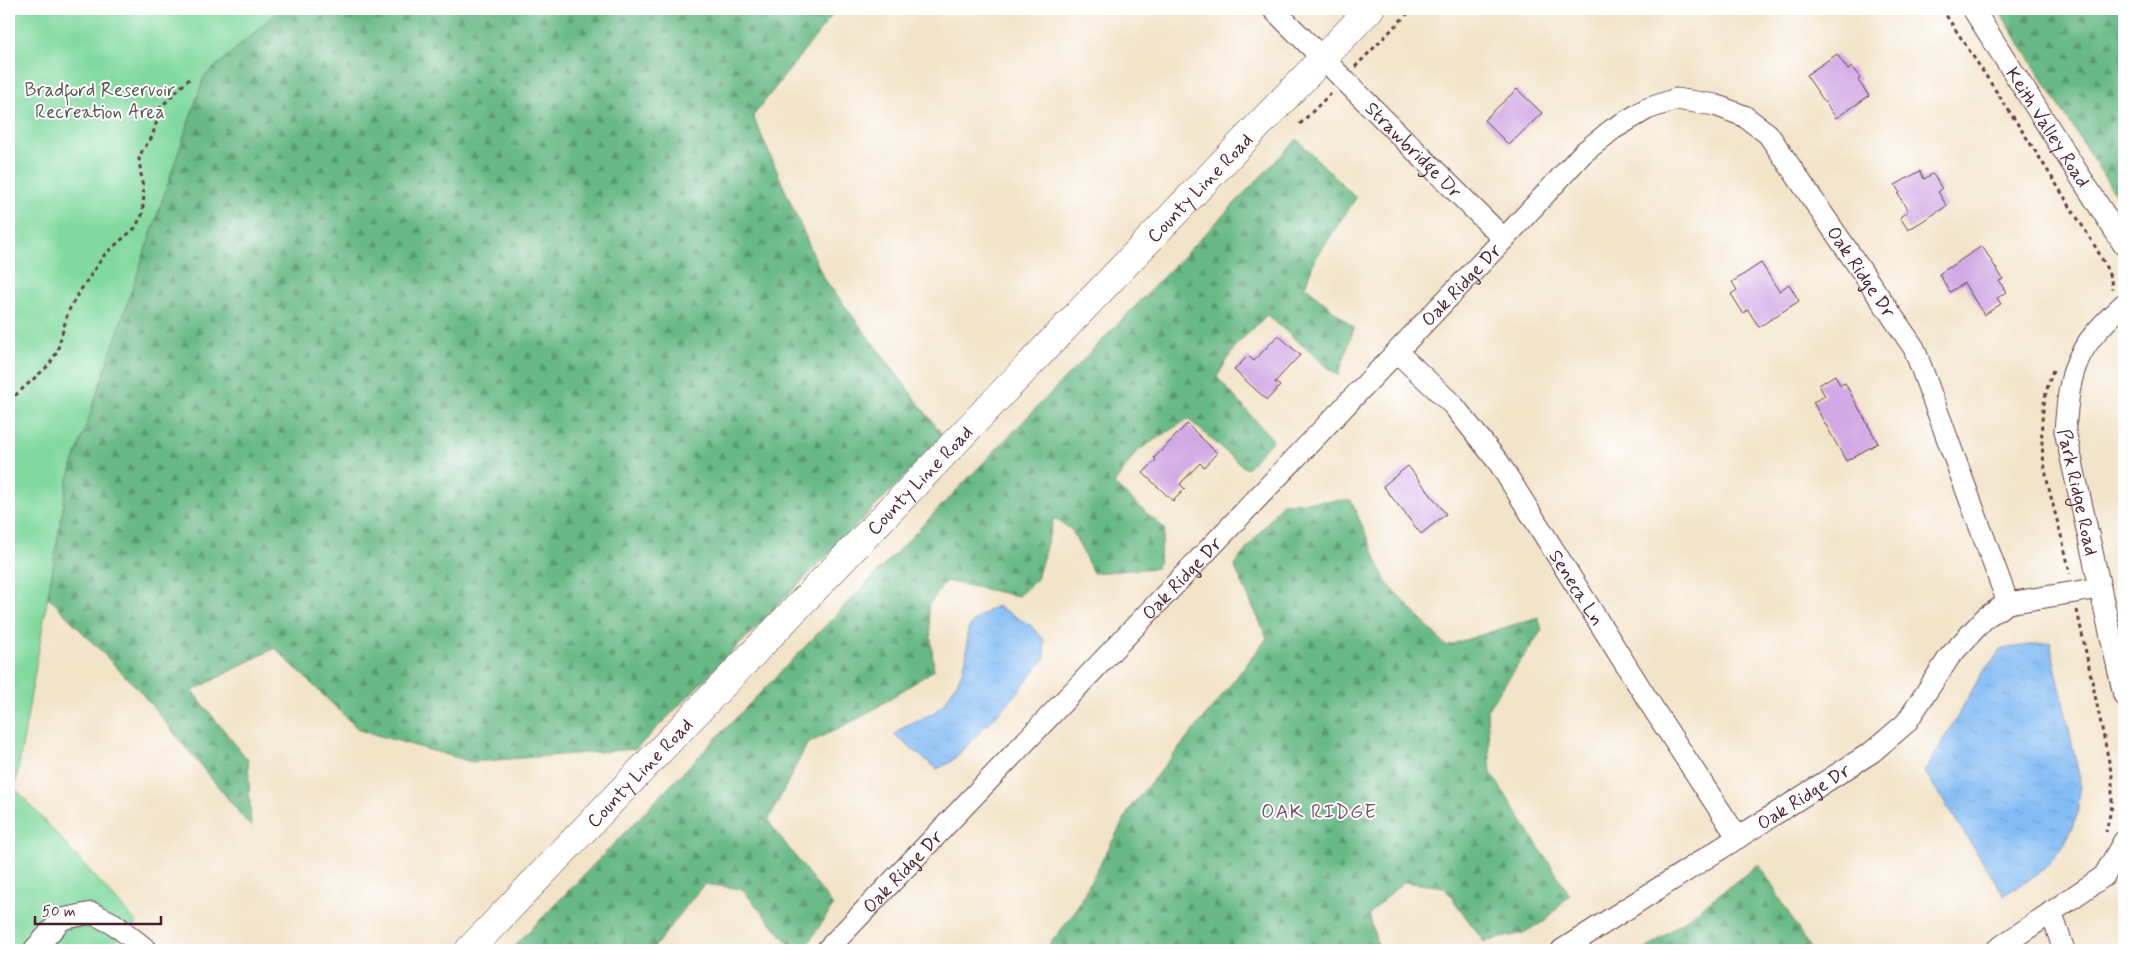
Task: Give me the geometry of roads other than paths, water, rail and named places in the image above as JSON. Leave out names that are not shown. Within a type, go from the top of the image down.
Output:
[{"type":"main road","name":"County Line Road","points":[[469,950],[1370,9]]},
{"type":"street","name":"Strawbridge Dr","points":[[1273,9],[1504,239]]},
{"type":"street","name":"Keith Valley Road","points":[[1973,9],[2124,245]]},
{"type":"street","name":"Oak Ridge Dr","points":[[827,950],[1397,352],[1583,153],[1613,129],[1647,109],[1676,99],[1715,105],[1744,116],[1768,134],[1914,348],[2008,603]]},
{"type":"street","name":"Park Ridge Road","points":[[2124,304],[2091,337],[2075,363],[2068,394],[2065,431],[2124,695]]},
{"type":"street","name":"Seneca Ln","points":[[1397,352],[1453,405],[1499,463],[1656,713],[1738,838]]},
{"type":"street","name":"Oak Ridge Dr","points":[[1562,950],[1872,752],[1906,723],[1950,656],[1986,617],[2008,603],[2100,588]]},
{"type":"street","points":[[1996,950],[2104,876],[2124,841]]},
{"type":"street","points":[[34,950],[62,919],[92,912],[114,924],[147,950]]},
{"type":"street","points":[[2051,912],[2064,950]]},
{"type":"water","points":[[997,606],[1030,625],[1044,640],[1045,658],[1013,698],[951,762],[937,769],[895,735],[903,728],[932,713],[945,702],[960,677],[964,666],[967,635],[970,626],[985,613]]},
{"type":"water","points":[[2050,642],[2080,780],[2078,813],[2063,847],[2042,871],[2004,895],[1925,772],[1982,673],[2002,649]]},
{"type":"district","name":"OAK RIDGE","points":[[1319,811]]},
{"type":"park label","name":"Bradford Reservoir Recreation Area","points":[[100,100]]}]
